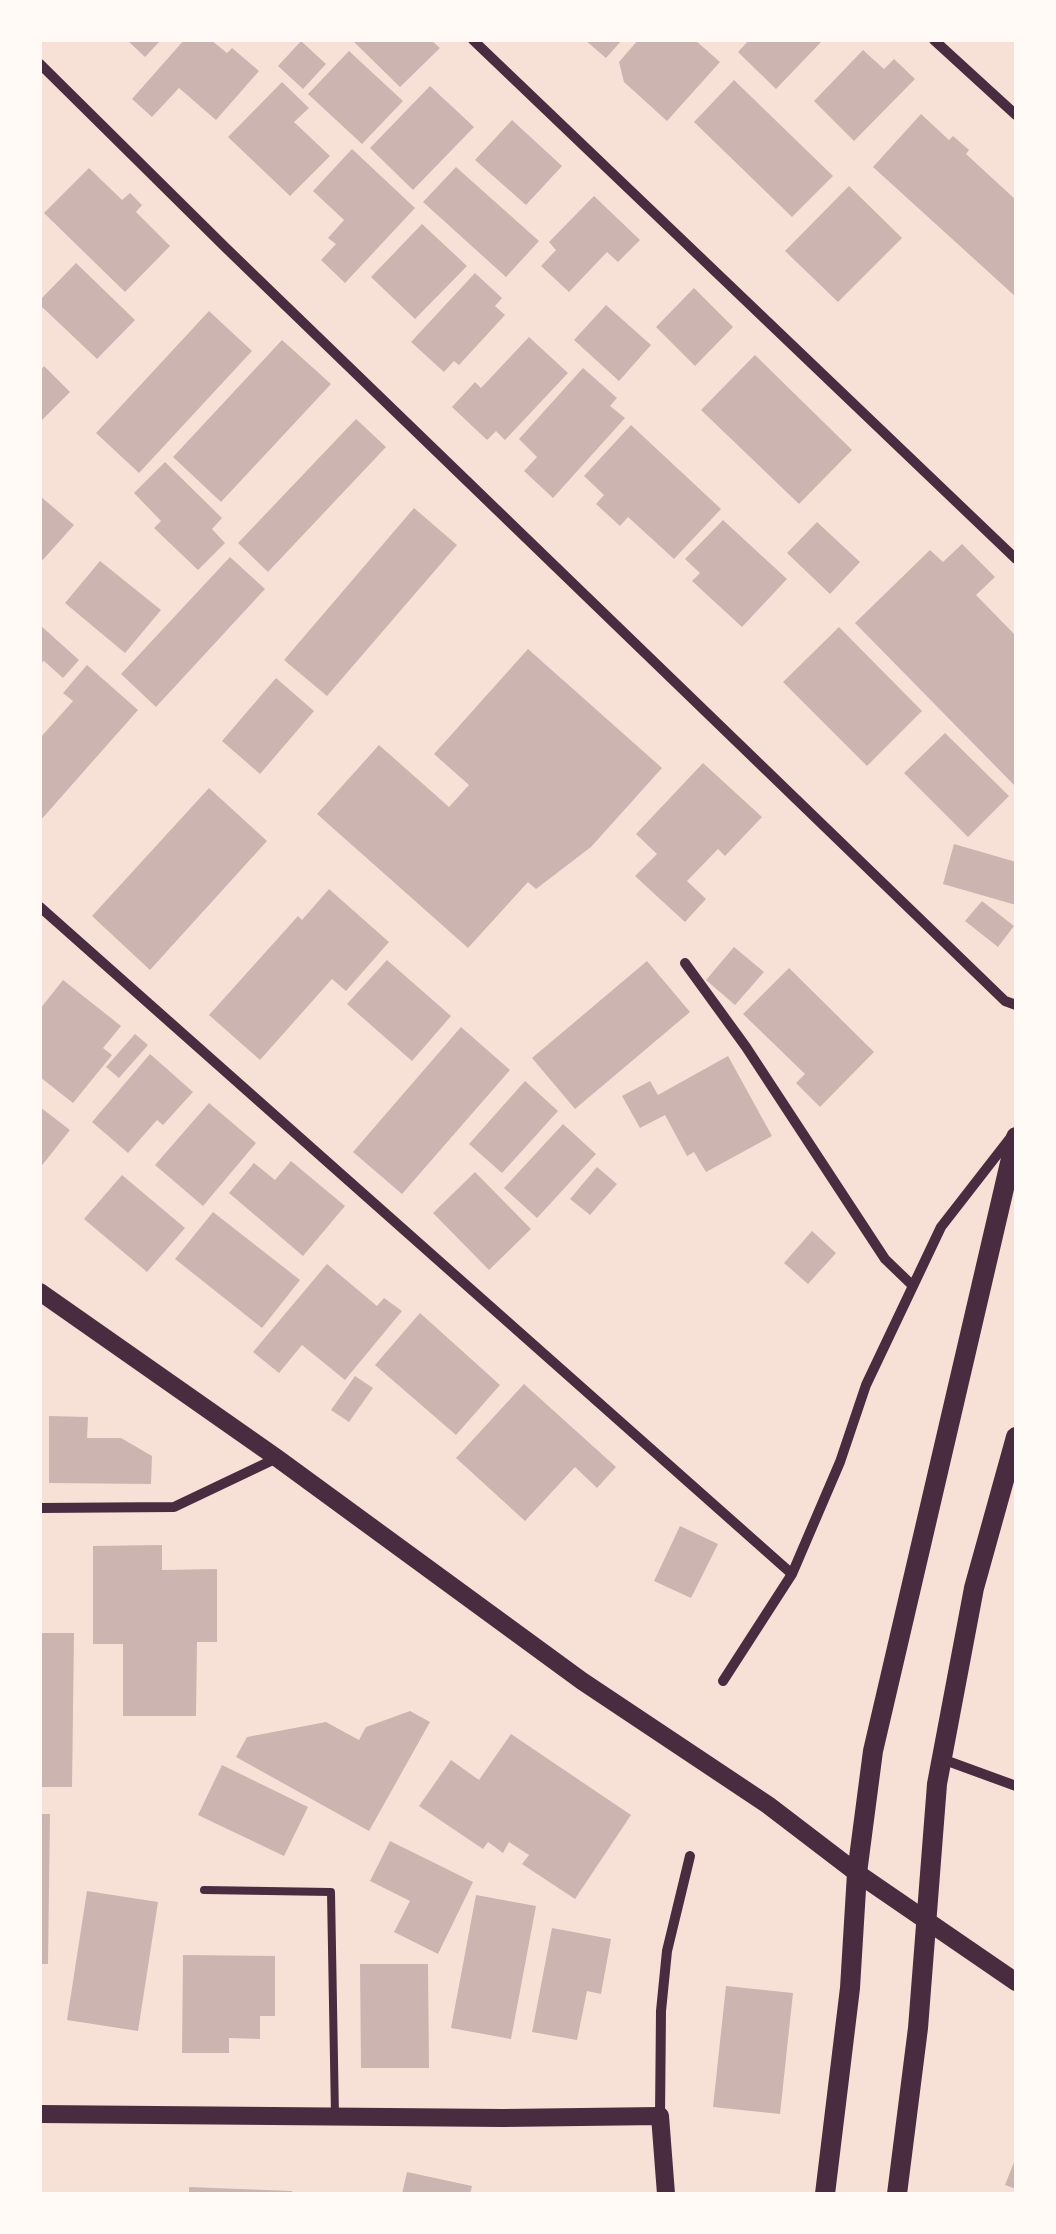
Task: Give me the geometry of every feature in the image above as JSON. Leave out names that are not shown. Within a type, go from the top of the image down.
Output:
[{"type":"main road","points":[[825,2194],[850,1988],[857,1872],[877,1733],[1016,1134]]},
{"type":"main road","points":[[897,2194],[918,2028],[941,1759],[974,1588],[1016,1436]]},
{"type":"street","points":[[472,40],[1016,559]]},
{"type":"street","points":[[934,40],[1016,114]]},
{"type":"street","points":[[40,64],[1005,1001],[1016,1005]]},
{"type":"street","points":[[40,907],[792,1574]]},
{"type":"street","points":[[684,964],[746,1047],[885,1260],[912,1285]]},
{"type":"street","points":[[723,1681],[792,1574],[840,1462],[866,1385],[942,1227],[1016,1134]]},
{"type":"street","points":[[40,1292],[582,1681],[768,1805],[1016,1982]]},
{"type":"street","points":[[40,1508],[174,1507],[276,1458]]},
{"type":"street","points":[[941,1759],[1016,1786]]},
{"type":"street","points":[[666,2194],[660,2116],[661,2011],[667,1951],[690,1856]]},
{"type":"street","points":[[40,2114],[660,2116]]},
{"type":"lane","points":[[204,1890],[331,1892],[334,2117]]},
{"type":"building","points":[[127,40],[161,40],[145,57]]},
{"type":"building","points":[[184,40],[211,40],[227,53],[232,48],[259,71],[216,120],[179,88],[152,117],[132,99]]},
{"type":"building","points":[[352,40],[431,40],[440,48],[400,87]]},
{"type":"building","points":[[585,40],[622,40],[606,58]]},
{"type":"building","points":[[638,40],[695,40],[720,62],[667,121],[624,82],[619,62]]},
{"type":"building","points":[[749,40],[823,40],[776,89],[738,52]]},
{"type":"building","points":[[301,41],[326,64],[303,89],[278,66]]},
{"type":"building","points":[[863,50],[884,69],[894,59],[915,79],[854,141],[814,101]]},
{"type":"building","points":[[349,51],[403,101],[362,144],[308,94]]},
{"type":"building","points":[[734,80],[833,176],[792,217],[694,122]]},
{"type":"building","points":[[282,82],[309,108],[294,122],[330,156],[290,196],[228,137]]},
{"type":"building","points":[[430,86],[474,127],[413,190],[370,148]]},
{"type":"building","points":[[921,114],[949,140],[953,136],[969,150],[966,154],[1016,200],[1016,297],[873,167]]},
{"type":"building","points":[[512,120],[562,166],[526,205],[475,160]]},
{"type":"building","points":[[352,149],[415,208],[345,283],[321,260],[336,244],[328,238],[344,220],[313,191]]},
{"type":"building","points":[[456,167],[539,241],[506,277],[423,202]]},
{"type":"building","points":[[89,168],[122,200],[130,193],[142,205],[136,212],[170,246],[125,292],[44,213]]},
{"type":"building","points":[[849,186],[902,238],[838,302],[785,251]]},
{"type":"building","points":[[594,196],[640,240],[618,262],[607,252],[569,292],[541,266],[556,250],[549,242]]},
{"type":"building","points":[[422,224],[467,266],[415,319],[371,277]]},
{"type":"building","points":[[76,263],[135,320],[97,359],[40,305],[40,300]]},
{"type":"building","points":[[475,273],[502,298],[495,306],[505,315],[459,365],[454,361],[444,372],[411,342]]},
{"type":"building","points":[[694,288],[733,327],[695,366],[656,327]]},
{"type":"building","points":[[606,305],[651,345],[619,381],[574,340]]},
{"type":"building","points":[[209,311],[252,351],[139,473],[96,433]]},
{"type":"building","points":[[529,337],[568,373],[505,440],[496,431],[487,440],[452,407],[475,382],[481,388]]},
{"type":"building","points":[[282,340],[331,384],[221,502],[173,457]]},
{"type":"building","points":[[755,355],[852,450],[799,504],[701,410]]},
{"type":"building","points":[[44,366],[70,392],[40,422],[40,371]]},
{"type":"building","points":[[583,368],[617,398],[610,406],[625,418],[553,498],[524,471],[537,457],[519,439]]},
{"type":"building","points":[[356,419],[386,447],[268,572],[238,543]]},
{"type":"building","points":[[631,425],[721,509],[674,559],[628,517],[620,526],[596,504],[604,495],[584,476]]},
{"type":"building","points":[[165,462],[222,518],[212,529],[225,543],[198,570],[154,528],[161,521],[134,493]]},
{"type":"building","points":[[40,496],[74,525],[40,563]]},
{"type":"building","points":[[414,508],[457,545],[327,696],[284,660]]},
{"type":"building","points":[[723,520],[787,579],[742,627],[692,581],[700,573],[685,559]]},
{"type":"building","points":[[817,522],[860,562],[830,594],[787,553]]},
{"type":"building","points":[[962,544],[995,577],[976,595],[1016,636],[1016,787],[855,623],[930,550],[943,562]]},
{"type":"building","points":[[230,557],[265,589],[156,707],[121,674]]},
{"type":"building","points":[[100,561],[161,610],[125,653],[65,603]]},
{"type":"building","points":[[40,625],[79,660],[63,678],[44,661],[40,664]]},
{"type":"building","points":[[839,627],[922,711],[867,766],[783,682]]},
{"type":"building","points":[[528,649],[662,768],[591,847],[536,889],[528,882],[468,948],[317,814],[379,745],[449,807],[469,785],[434,754]]},
{"type":"building","points":[[87,665],[138,710],[40,821],[40,738],[73,701],[63,693]]},
{"type":"building","points":[[276,678],[314,711],[260,774],[222,741]]},
{"type":"building","points":[[945,733],[1009,796],[968,837],[904,773]]},
{"type":"building","points":[[703,763],[762,817],[725,856],[718,849],[687,881],[706,899],[685,922],[635,876],[657,854],[636,834]]},
{"type":"building","points":[[209,788],[267,841],[150,970],[92,916]]},
{"type":"building","points":[[954,844],[1016,862],[1016,905],[943,884]]},
{"type":"building","points":[[329,889],[389,942],[346,991],[332,979],[260,1060],[209,1015],[298,916],[302,920]]},
{"type":"building","points":[[982,901],[1014,926],[998,947],[965,921]]},
{"type":"building","points":[[734,947],[764,972],[735,1005],[706,980]]},
{"type":"building","points":[[387,960],[451,1016],[412,1061],[347,1004]]},
{"type":"building","points":[[647,961],[690,1012],[575,1109],[532,1058]]},
{"type":"building","points":[[789,968],[874,1052],[820,1107],[796,1083],[805,1074],[743,1014]]},
{"type":"building","points":[[63,980],[121,1026],[103,1048],[112,1055],[73,1103],[40,1077],[40,1009]]},
{"type":"building","points":[[461,1027],[510,1070],[402,1194],[353,1152]]},
{"type":"building","points":[[135,1034],[148,1045],[119,1078],[106,1067]]},
{"type":"building","points":[[150,1054],[193,1092],[163,1125],[157,1120],[128,1153],[92,1122]]},
{"type":"building","points":[[728,1056],[772,1136],[706,1172],[694,1152],[687,1156],[665,1115],[640,1128],[622,1096],[650,1081],[658,1095]]},
{"type":"building","points":[[525,1081],[558,1111],[502,1173],[469,1144]]},
{"type":"building","points":[[209,1103],[256,1143],[203,1206],[155,1165]]},
{"type":"building","points":[[40,1107],[70,1130],[40,1168]]},
{"type":"building","points":[[563,1124],[596,1154],[537,1218],[504,1188]]},
{"type":"building","points":[[291,1161],[345,1206],[303,1256],[229,1193],[254,1163],[275,1180]]},
{"type":"building","points":[[597,1167],[617,1184],[590,1215],[570,1199]]},
{"type":"building","points":[[475,1172],[531,1229],[489,1270],[433,1213]]},
{"type":"building","points":[[122,1175],[185,1228],[147,1272],[84,1219]]},
{"type":"building","points":[[213,1212],[300,1280],[262,1328],[175,1259]]},
{"type":"building","points":[[812,1231],[836,1253],[808,1284],[784,1263]]},
{"type":"building","points":[[327,1264],[377,1306],[384,1298],[402,1311],[345,1380],[302,1345],[279,1373],[253,1352]]},
{"type":"building","points":[[420,1313],[500,1385],[456,1435],[375,1365]]},
{"type":"building","points":[[355,1376],[373,1388],[349,1422],[331,1410]]},
{"type":"building","points":[[524,1384],[616,1467],[597,1488],[575,1467],[525,1521],[456,1458]]},
{"type":"building","points":[[49,1416],[88,1417],[87,1438],[121,1438],[152,1456],[151,1484],[49,1483]]},
{"type":"building","points":[[680,1526],[718,1544],[691,1598],[654,1581]]},
{"type":"building","points":[[162,1545],[162,1570],[217,1569],[217,1642],[197,1642],[196,1716],[123,1716],[123,1644],[93,1644],[93,1546]]},
{"type":"building","points":[[40,1633],[74,1633],[72,1787],[40,1787]]},
{"type":"building","points":[[410,1711],[430,1722],[369,1831],[236,1757],[247,1737],[326,1722],[359,1740],[366,1727]]},
{"type":"building","points":[[511,1734],[631,1815],[575,1899],[522,1864],[529,1855],[509,1842],[503,1853],[488,1842],[483,1849],[419,1806],[451,1760],[479,1780]]},
{"type":"building","points":[[222,1765],[308,1807],[284,1856],[198,1815]]},
{"type":"building","points":[[40,1814],[50,1814],[48,1964],[40,1964]]},
{"type":"building","points":[[390,1841],[473,1882],[438,1954],[394,1932],[410,1901],[370,1881]]},
{"type":"building","points":[[87,1891],[158,1902],[138,2031],[67,2020]]},
{"type":"building","points":[[476,1895],[536,1906],[511,2039],[451,2028]]},
{"type":"building","points":[[552,1928],[611,1939],[601,1994],[587,1991],[577,2040],[532,2032]]},
{"type":"building","points":[[183,1955],[275,1956],[275,2016],[260,2016],[260,2039],[229,2038],[229,2053],[182,2053]]},
{"type":"building","points":[[360,1964],[428,1964],[429,2068],[361,2068]]},
{"type":"building","points":[[726,1986],[793,1993],[780,2114],[713,2107]]},
{"type":"building","points":[[1016,2157],[1016,2189],[1005,2185]]},
{"type":"building","points":[[407,2172],[472,2186],[470,2194],[402,2194]]},
{"type":"building","points":[[189,2187],[292,2191],[292,2194],[189,2194]]}]
